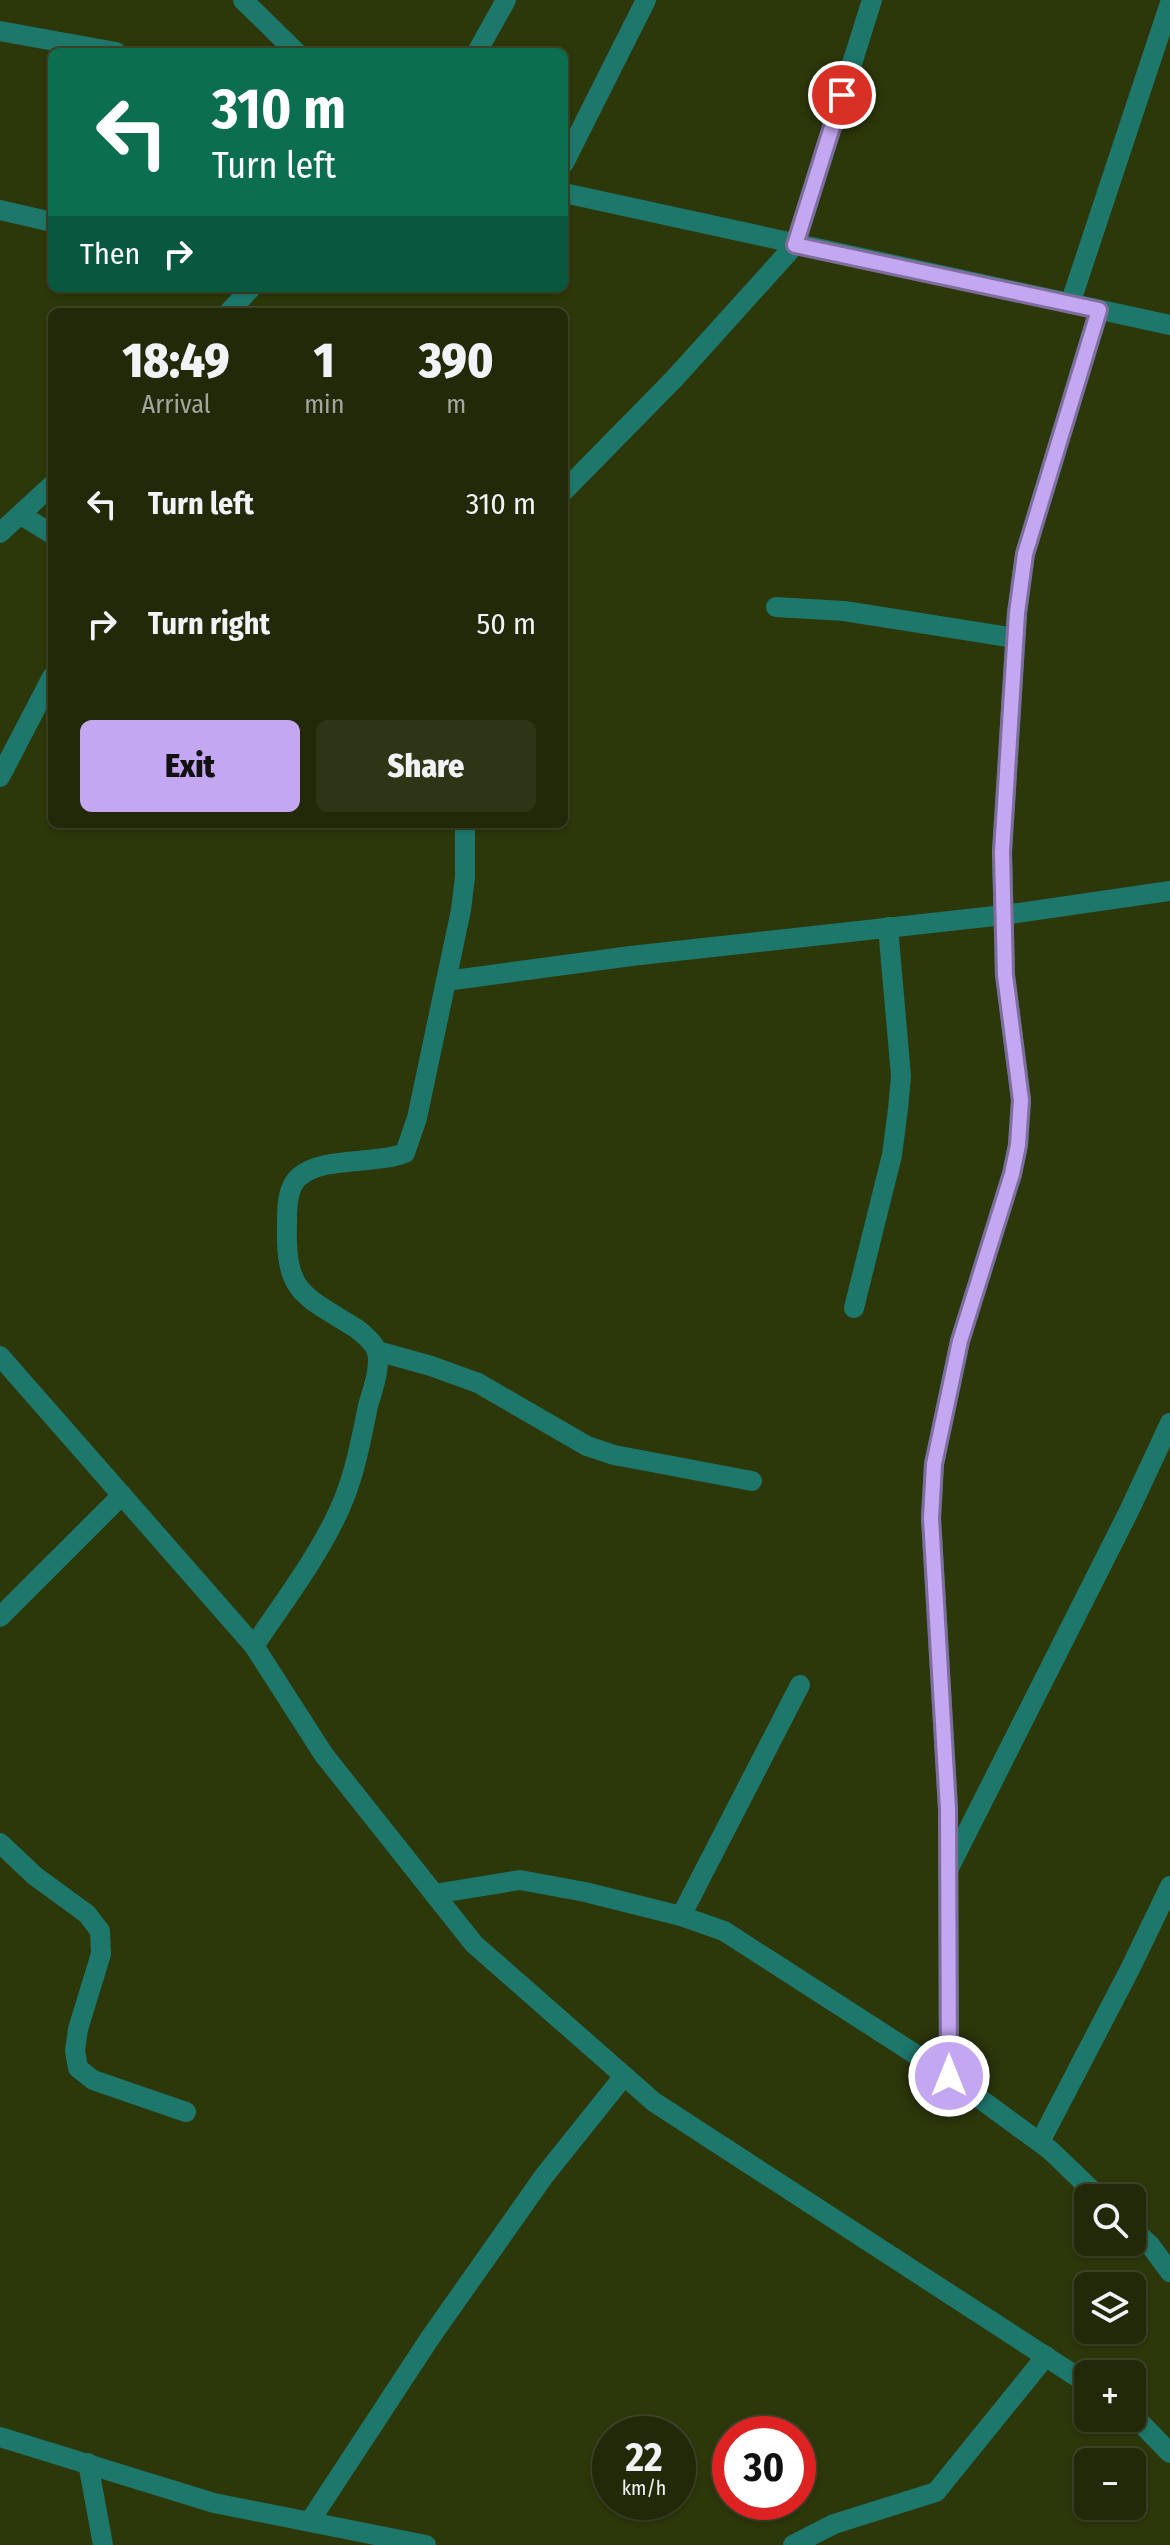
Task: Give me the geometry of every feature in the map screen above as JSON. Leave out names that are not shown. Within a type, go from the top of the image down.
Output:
[{"type":"street","points":[[243,0],[292,48]]},
{"type":"street","points":[[479,48],[506,0]]},
{"type":"street","points":[[568,155],[646,0]]},
{"type":"street","points":[[568,487],[674,379],[795,245],[872,0]]},
{"type":"street","points":[[1070,304],[1170,3]]},
{"type":"street","points":[[0,31],[94,48]]},
{"type":"street","points":[[568,194],[1170,325]]},
{"type":"street","points":[[0,210],[48,221]]},
{"type":"street","points":[[233,308],[247,292]]},
{"type":"street","points":[[949,2076],[948,1809],[931,1505],[934,1464],[960,1341],[1012,1174],[1018,1145],[1021,1100],[1005,975],[1002,852],[1015,638],[1025,554],[1099,310]]},
{"type":"street","points":[[0,533],[48,489]]},
{"type":"street","points":[[21,515],[48,532]]},
{"type":"street","points":[[776,607],[844,611],[1015,638]]},
{"type":"street","points":[[0,777],[48,685]]},
{"type":"street","points":[[465,828],[461,910],[417,1118],[405,1153],[392,1158],[319,1166],[299,1177],[289,1191],[287,1220],[287,1263],[293,1280],[308,1298],[364,1334],[377,1351],[478,1383],[587,1446],[614,1455],[752,1481]]},
{"type":"street","points":[[446,981],[631,956],[1004,915],[1170,891]]},
{"type":"street","points":[[854,1308],[892,1155],[901,1076],[888,927]]},
{"type":"street","points":[[254,1646],[317,1553],[341,1506],[354,1467],[376,1369],[377,1351]]},
{"type":"street","points":[[0,1356],[254,1646],[324,1755],[474,1944],[654,2102],[1074,2375]]},
{"type":"street","points":[[948,1870],[1168,1431]]},
{"type":"street","points":[[0,1617],[122,1495]]},
{"type":"street","points":[[681,1916],[800,1685]]},
{"type":"street","points":[[0,1843],[35,1876],[87,1914],[100,1931],[101,1954],[78,2029],[75,2051],[78,2068],[93,2080],[186,2112]]},
{"type":"street","points":[[434,1894],[520,1880],[585,1892],[681,1916],[724,1931],[949,2076],[1040,2142],[1085,2184]]},
{"type":"street","points":[[1040,2142],[1170,1886]]},
{"type":"street","points":[[310,2521],[430,2338],[544,2176],[624,2076]]},
{"type":"street","points":[[1146,2241],[1170,2272]]},
{"type":"street","points":[[793,2545],[834,2524],[936,2492],[1046,2356]]},
{"type":"street","points":[[1146,2428],[1170,2453]]},
{"type":"street","points":[[0,2437],[214,2503],[426,2545]]},
{"type":"street","points":[[88,2463],[103,2545]]},
{"type":"route","points":[[842,95],[795,245],[1099,310],[1025,554],[1017,613],[1002,852],[1005,975],[1021,1100],[1018,1145],[1012,1174],[960,1341],[934,1464],[931,1518],[948,1809],[949,2076]]}]
